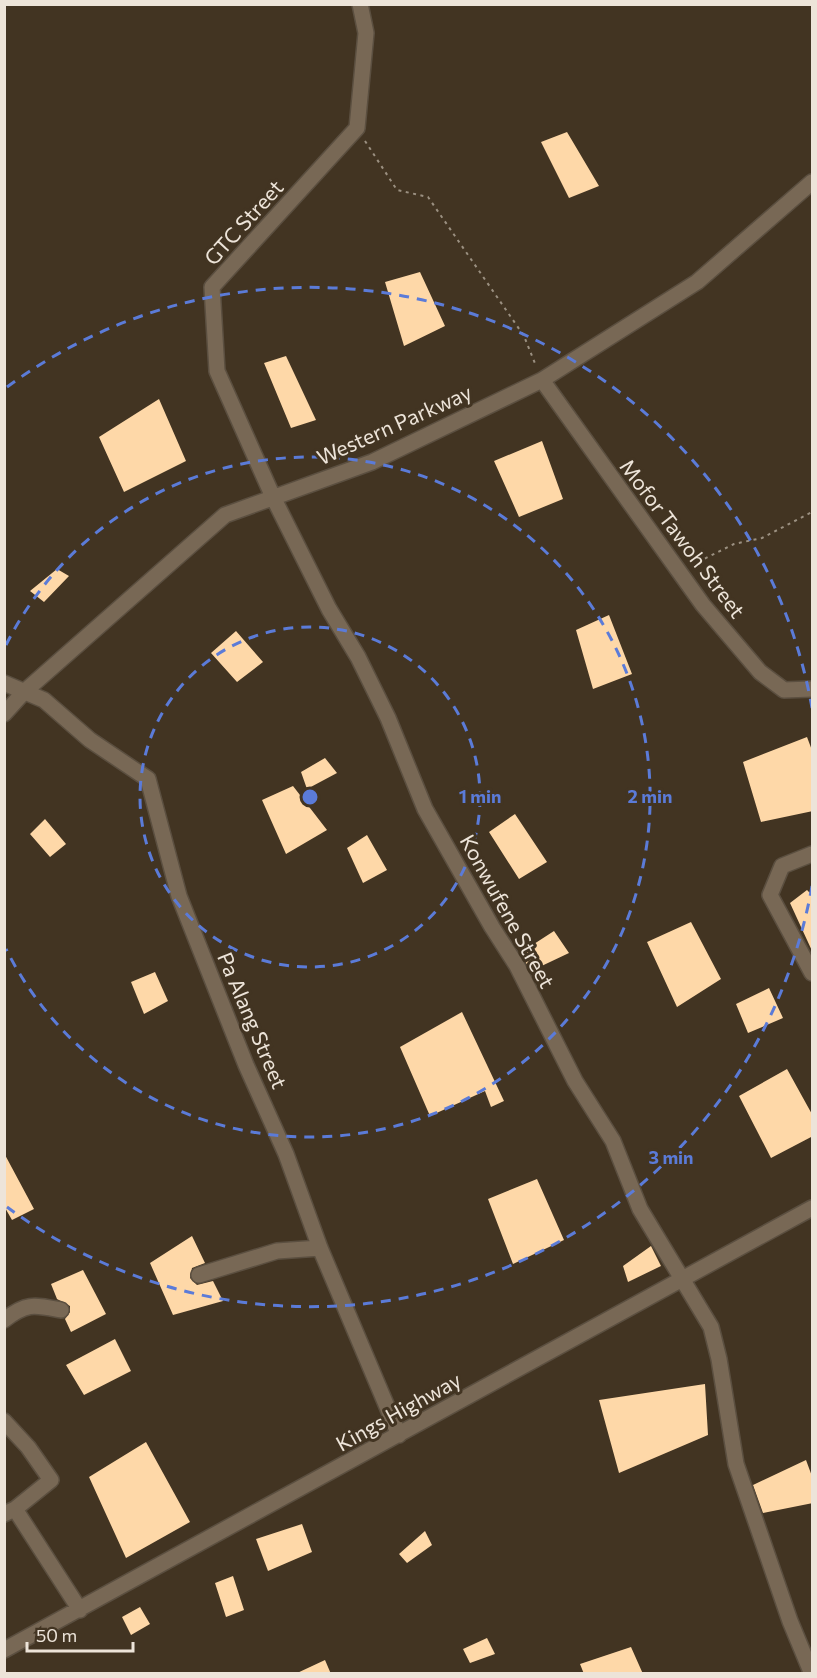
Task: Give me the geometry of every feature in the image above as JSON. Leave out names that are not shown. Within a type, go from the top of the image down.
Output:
[{"type":"street","points":[[357,128],[366,33],[360,4]]},
{"type":"street","name":"GTC Street","points":[[273,497],[217,371],[212,287],[357,128]]},
{"type":"street","name":"Western Parkway","points":[[4,714],[24,692],[225,515],[372,462],[542,380],[697,282],[813,182]]},
{"type":"street","name":"Mofor Tawoh Street","points":[[542,380],[703,605],[760,672],[784,690],[813,689]]},
{"type":"street","name":"Konwufene Street","points":[[273,497],[329,609],[358,657],[396,737],[425,809],[517,966],[575,1081],[613,1141],[640,1209],[711,1327],[719,1359],[736,1464],[790,1621],[812,1674]]},
{"type":"street","name":"Pa Alang Street","points":[[4,683],[44,700],[106,752],[148,779],[179,896],[246,1065],[286,1154],[320,1248],[399,1434]]},
{"type":"street","points":[[813,854],[782,866],[771,895],[813,974]]},
{"type":"street","name":"Kings Highway","points":[[4,1650],[680,1278],[813,1208]]},
{"type":"street","points":[[199,1275],[277,1251],[320,1248]]},
{"type":"street","points":[[4,1320],[20,1308],[36,1305],[62,1310]]},
{"type":"street","points":[[4,1421],[28,1447],[51,1480],[10,1511],[80,1610]]},
{"type":"path","points":[[357,128],[397,190],[429,197],[524,336],[542,380]]},
{"type":"path","points":[[690,559],[704,559],[734,544],[762,538],[813,512]]},
{"type":"building","points":[[567,132],[599,186],[569,198],[541,142]]},
{"type":"building","points":[[420,272],[445,326],[404,346],[385,282]]},
{"type":"building","points":[[286,356],[316,420],[291,428],[264,363]]},
{"type":"building","points":[[159,399],[186,461],[124,492],[99,437]]},
{"type":"building","points":[[542,441],[563,499],[519,517],[494,461]]},
{"type":"building","points":[[57,569],[69,576],[44,602],[30,591]]},
{"type":"building","points":[[609,615],[632,674],[593,689],[576,630]]},
{"type":"building","points":[[236,631],[263,662],[237,682],[211,653]]},
{"type":"building","points":[[807,737],[813,753],[813,811],[761,822],[743,762]]},
{"type":"building","points":[[325,758],[337,773],[307,789],[301,772]]},
{"type":"building","points":[[293,786],[327,830],[286,854],[262,800]]},
{"type":"building","points":[[515,814],[547,862],[519,879],[489,832]]},
{"type":"building","points":[[45,819],[66,844],[50,857],[30,834]]},
{"type":"building","points":[[367,835],[387,870],[363,883],[347,848]]},
{"type":"building","points":[[807,890],[813,896],[813,953],[790,903]]},
{"type":"building","points":[[691,922],[721,979],[677,1007],[647,942]]},
{"type":"building","points":[[554,931],[569,953],[531,971],[520,953]]},
{"type":"building","points":[[155,972],[168,1001],[144,1014],[131,982]]},
{"type":"building","points":[[769,988],[783,1018],[748,1033],[736,1004]]},
{"type":"building","points":[[462,1012],[504,1101],[491,1107],[485,1091],[430,1116],[400,1047]]},
{"type":"building","points":[[787,1069],[813,1116],[813,1136],[771,1158],[739,1096]]},
{"type":"building","points":[[4,1153],[34,1209],[12,1220],[4,1206]]},
{"type":"building","points":[[537,1179],[564,1240],[513,1264],[488,1199]]},
{"type":"building","points":[[192,1236],[205,1263],[192,1268],[190,1278],[197,1285],[213,1281],[223,1301],[173,1315],[150,1263]]},
{"type":"building","points":[[651,1246],[661,1266],[628,1282],[623,1266]]},
{"type":"building","points":[[83,1270],[106,1314],[71,1332],[65,1319],[70,1312],[70,1306],[57,1299],[51,1284]]},
{"type":"building","points":[[115,1339],[131,1371],[84,1395],[66,1365]]},
{"type":"building","points":[[705,1384],[708,1435],[619,1473],[599,1400]]},
{"type":"building","points":[[146,1442],[190,1522],[126,1558],[89,1477]]},
{"type":"building","points":[[806,1460],[813,1479],[813,1503],[763,1513],[753,1485]]},
{"type":"building","points":[[302,1524],[312,1552],[268,1571],[256,1539]]},
{"type":"building","points":[[425,1531],[432,1545],[407,1563],[399,1554]]},
{"type":"building","points":[[233,1576],[244,1610],[226,1617],[215,1583]]},
{"type":"building","points":[[140,1607],[150,1624],[131,1635],[122,1617]]},
{"type":"building","points":[[487,1638],[495,1654],[470,1663],[463,1649]]},
{"type":"building","points":[[631,1647],[643,1674],[584,1674],[580,1664]]},
{"type":"building","points":[[325,1660],[331,1674],[295,1674]]}]
